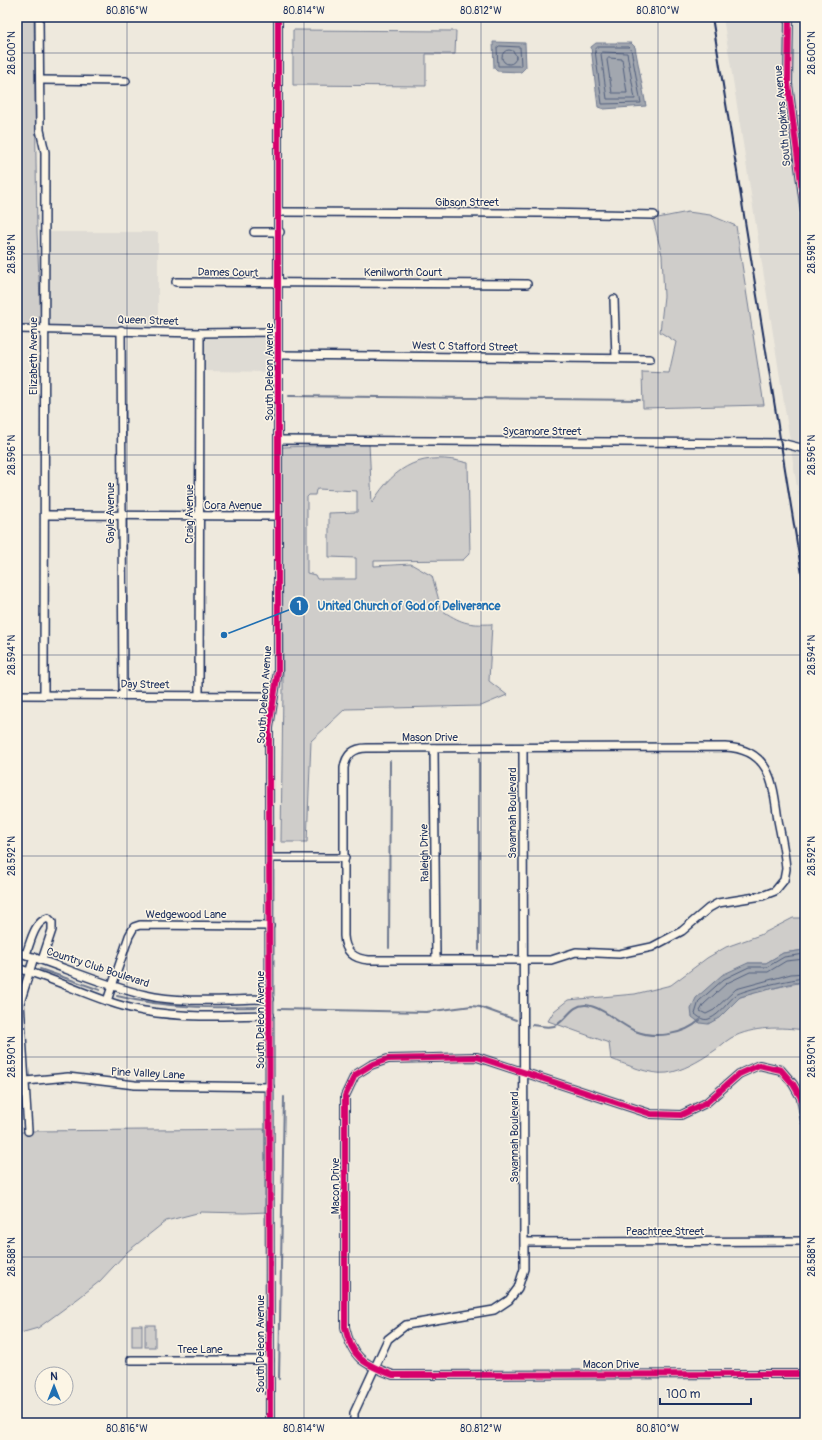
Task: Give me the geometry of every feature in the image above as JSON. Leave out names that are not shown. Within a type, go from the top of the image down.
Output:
[{"type":"street","name":"Elizabeth Avenue","points":[[39,17],[40,130],[45,152],[44,695]]},
{"type":"street","name":"South Deleon Avenue","points":[[270,1423],[269,728],[278,671],[278,332],[280,212],[278,17]]},
{"type":"street","name":"South Hopkins Avenue","points":[[788,17],[788,84],[805,212]]},
{"type":"street","points":[[40,80],[126,81]]},
{"type":"street","name":"Gibson Street","points":[[280,212],[654,215]]},
{"type":"street","points":[[254,232],[280,232]]},
{"type":"street","name":"Dames Court","points":[[176,282],[279,283]]},
{"type":"street","name":"Kenilworth Court","points":[[279,283],[527,284]]},
{"type":"street","points":[[614,299],[616,358]]},
{"type":"street","name":"Queen Street","points":[[17,329],[121,330],[200,333],[278,332]]},
{"type":"street","name":"Gayle Avenue","points":[[121,330],[123,695]]},
{"type":"street","name":"Craig Avenue","points":[[199,696],[200,333]]},
{"type":"street","name":"West C Stafford Street","points":[[279,355],[650,359]]},
{"type":"street","name":"Sycamore Street","points":[[279,440],[781,443],[805,448]]},
{"type":"street","name":"Cora Avenue","points":[[45,516],[278,516]]},
{"type":"street","name":"Day Street","points":[[17,695],[273,696]]},
{"type":"street","name":"Mason Drive","points":[[362,748],[434,748],[738,748],[748,752],[763,763],[771,778],[786,869],[784,880],[775,891],[762,896],[718,903],[709,908],[682,931],[652,947],[619,954],[580,952],[554,959],[436,958],[362,960],[351,954],[346,948],[344,939],[344,768],[349,755],[354,750],[362,748]]},
{"type":"street","name":"Raleigh Drive","points":[[434,748],[436,958]]},
{"type":"street","name":"Savannah Boulevard","points":[[354,1423],[354,1413],[388,1339],[406,1325],[494,1310],[509,1300],[518,1288],[524,1270],[525,959],[523,748]]},
{"type":"street","points":[[270,858],[345,858]]},
{"type":"street","points":[[26,954],[37,926],[43,919],[48,918],[52,922],[52,930],[42,960]]},
{"type":"street","name":"Wedgewood Lane","points":[[107,1001],[129,936],[134,927],[140,925],[270,926]]},
{"type":"street","name":"Country Club Boulevard","points":[[17,952],[112,986],[146,995],[183,999],[270,999]]},
{"type":"street","points":[[28,1131],[20,1003],[28,971],[34,957]]},
{"type":"street","points":[[17,968],[107,1001],[144,1011],[185,1016],[270,1015]]},
{"type":"street","name":"Macon Drive","points":[[805,1121],[801,1098],[794,1084],[781,1070],[759,1066],[739,1074],[706,1102],[681,1115],[651,1114],[477,1057],[388,1059],[371,1065],[355,1075],[345,1096],[345,1327],[349,1345],[357,1356],[374,1368],[393,1374],[805,1374]]},
{"type":"street","name":"Pine Valley Lane","points":[[26,1081],[68,1077],[135,1085],[270,1087]]},
{"type":"street","name":"Peachtree Street","points":[[525,1242],[805,1241]]},
{"type":"street","name":"Tree Lane","points":[[131,1360],[270,1360]]},
{"type":"shaded area","points":[[17,17],[34,17],[37,232],[41,323],[32,325],[17,325]]},
{"type":"shaded area","points":[[723,17],[785,17],[785,84],[805,231],[805,445],[790,441]]},
{"type":"shaded area","points":[[792,17],[805,17],[805,111],[795,113],[791,84]]},
{"type":"shaded area","points":[[293,30],[456,31],[455,54],[426,54],[426,86],[293,85]]},
{"type":"shaded area","points":[[805,114],[805,146],[800,147],[796,116]]},
{"type":"shaded area","points":[[688,212],[710,215],[736,226],[764,405],[643,408],[642,372],[669,373],[676,342],[660,332],[664,296],[662,255],[653,219]]},
{"type":"shaded area","points":[[47,232],[158,232],[158,328],[47,326]]},
{"type":"shaded area","points":[[203,336],[275,336],[276,372],[203,371]]},
{"type":"shaded area","points":[[369,444],[372,503],[391,479],[401,470],[412,464],[424,460],[437,459],[468,463],[470,553],[463,560],[374,561],[374,566],[411,564],[432,576],[440,609],[464,622],[492,624],[489,681],[507,695],[481,706],[345,709],[311,741],[307,842],[281,842],[283,690],[282,447]],"holes":[[[318,489],[357,491],[357,512],[329,513],[329,557],[356,558],[356,579],[317,579],[315,575],[307,573],[307,497],[309,495],[315,495],[316,490]]]},
{"type":"shaded area","points":[[791,449],[805,452],[805,537]]},
{"type":"shaded area","points":[[793,918],[805,918],[805,950],[783,953],[766,963],[748,963],[708,1024],[743,996],[805,982],[805,1030],[767,1028],[749,1031],[731,1038],[714,1051],[690,1065],[673,1072],[660,1073],[639,1069],[611,1059],[609,1043],[548,1021],[554,1011],[568,1000],[635,994],[671,985],[707,958],[726,947],[760,935]]},
{"type":"shaded area","points":[[267,1129],[267,1212],[201,1212],[166,1221],[127,1252],[100,1281],[80,1297],[38,1328],[17,1334],[17,1132],[25,1132],[26,1135],[32,1134],[32,1131]]},
{"type":"shaded area","points":[[132,1325],[142,1325],[142,1347],[132,1347]]},
{"type":"shaded area","points":[[145,1325],[155,1325],[155,1347],[145,1347]]},
{"type":"water","points":[[493,42],[525,43],[526,67],[521,72],[497,71],[494,68]]},
{"type":"water","points":[[596,43],[631,43],[635,47],[646,106],[604,109],[598,107],[591,47]]},
{"type":"water","points":[[805,950],[805,982],[793,983],[740,997],[719,1018],[708,1024],[700,1023],[692,1017],[691,1009],[696,998],[722,975],[748,963],[766,963],[783,953]]},
{"type":"waterway","points":[[289,396],[640,400]]},
{"type":"waterway","points":[[479,759],[479,950]]},
{"type":"waterway","points":[[389,948],[390,761]]},
{"type":"waterway","points":[[17,961],[22,963]]},
{"type":"waterway","points":[[40,969],[100,990]]},
{"type":"waterway","points":[[117,996],[171,1005],[260,1007]]},
{"type":"waterway","points":[[532,1025],[546,1027],[554,1026],[562,1021],[572,1010],[581,1005],[592,1006],[605,1012],[635,1031],[651,1035],[678,1032],[700,1020]]},
{"type":"waterway","points":[[279,1009],[426,1012],[472,1006],[480,1007],[516,1020]]},
{"type":"waterway","points":[[279,1379],[284,1097]]},
{"type":"railway","points":[[712,17],[805,593]]},
{"type":"cycle path","points":[[270,1423],[269,728],[278,671],[278,17]]},
{"type":"cycle path","points":[[789,17],[788,84],[805,212]]},
{"type":"cycle path","points":[[805,1121],[801,1098],[793,1084],[781,1070],[759,1065],[739,1074],[706,1103],[681,1115],[651,1114],[477,1057],[388,1059],[371,1065],[355,1075],[345,1096],[345,1327],[351,1346],[355,1353],[366,1363],[393,1375],[805,1374]]},
{"type":"place","name":"United Church of God of Deliverance","points":[[224,635]]}]
